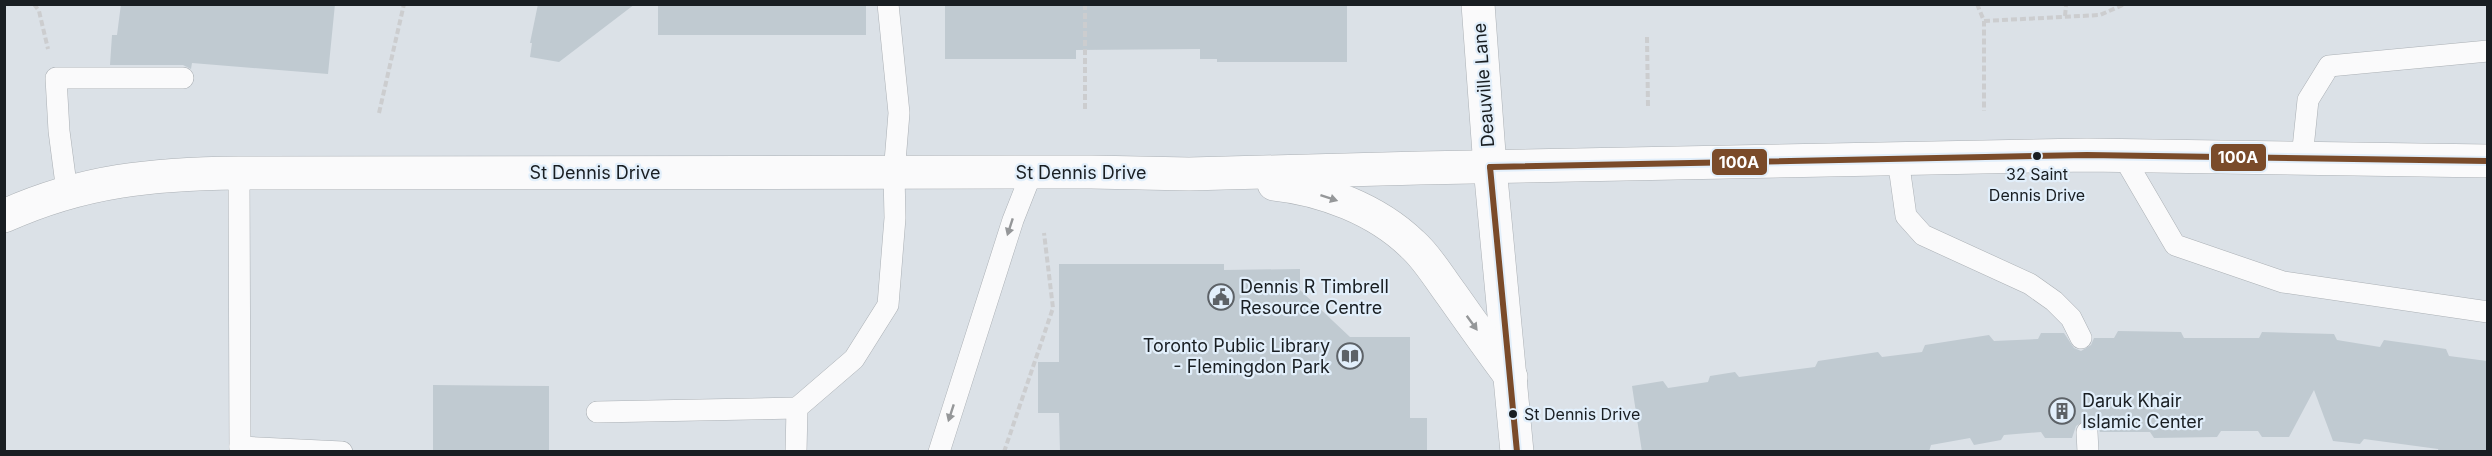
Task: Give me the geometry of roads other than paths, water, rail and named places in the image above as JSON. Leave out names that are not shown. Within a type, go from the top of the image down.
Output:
[{"type":"street","name":"Deauville Lane","points":[[1478,4],[1490,167],[1517,452]]},
{"type":"street","name":"St Dennis Drive","points":[[4,216],[67,192],[128,178],[166,174],[239,172],[1189,174],[2123,156],[2487,161]]},
{"type":"street","points":[[1189,174],[1288,185],[1333,198],[1376,217],[1405,238],[1426,259],[1511,377]]},
{"type":"lane","points":[[597,412],[797,408],[854,359],[888,305],[895,218],[894,174],[899,113],[888,4]]},
{"type":"lane","points":[[2302,158],[2308,100],[2329,66],[2487,51]]},
{"type":"lane","points":[[67,192],[59,131],[56,78],[183,78]]},
{"type":"lane","points":[[2123,156],[2175,245],[2283,282],[2487,312]]},
{"type":"lane","points":[[1898,159],[1906,216],[1923,235],[2030,284],[2054,301],[2071,318],[2081,338]]},
{"type":"lane","points":[[239,172],[240,449],[342,452]]},
{"type":"lane","points":[[939,452],[1013,220],[1032,172]]},
{"type":"lane","points":[[796,452],[797,408]]},
{"type":"place","name":"32 Saint Dennis Drive","points":[[2037,156]]},
{"type":"place","name":"Dennis R Timbrell Resource Centre","points":[[1221,297]]},
{"type":"place","name":"Toronto Public Library - Flemingdon Park","points":[[1350,356]]},
{"type":"place","name":"Daruk Khair Islamic Center","points":[[2062,411]]},
{"type":"place","name":"St Dennis Drive","points":[[1513,414]]}]
